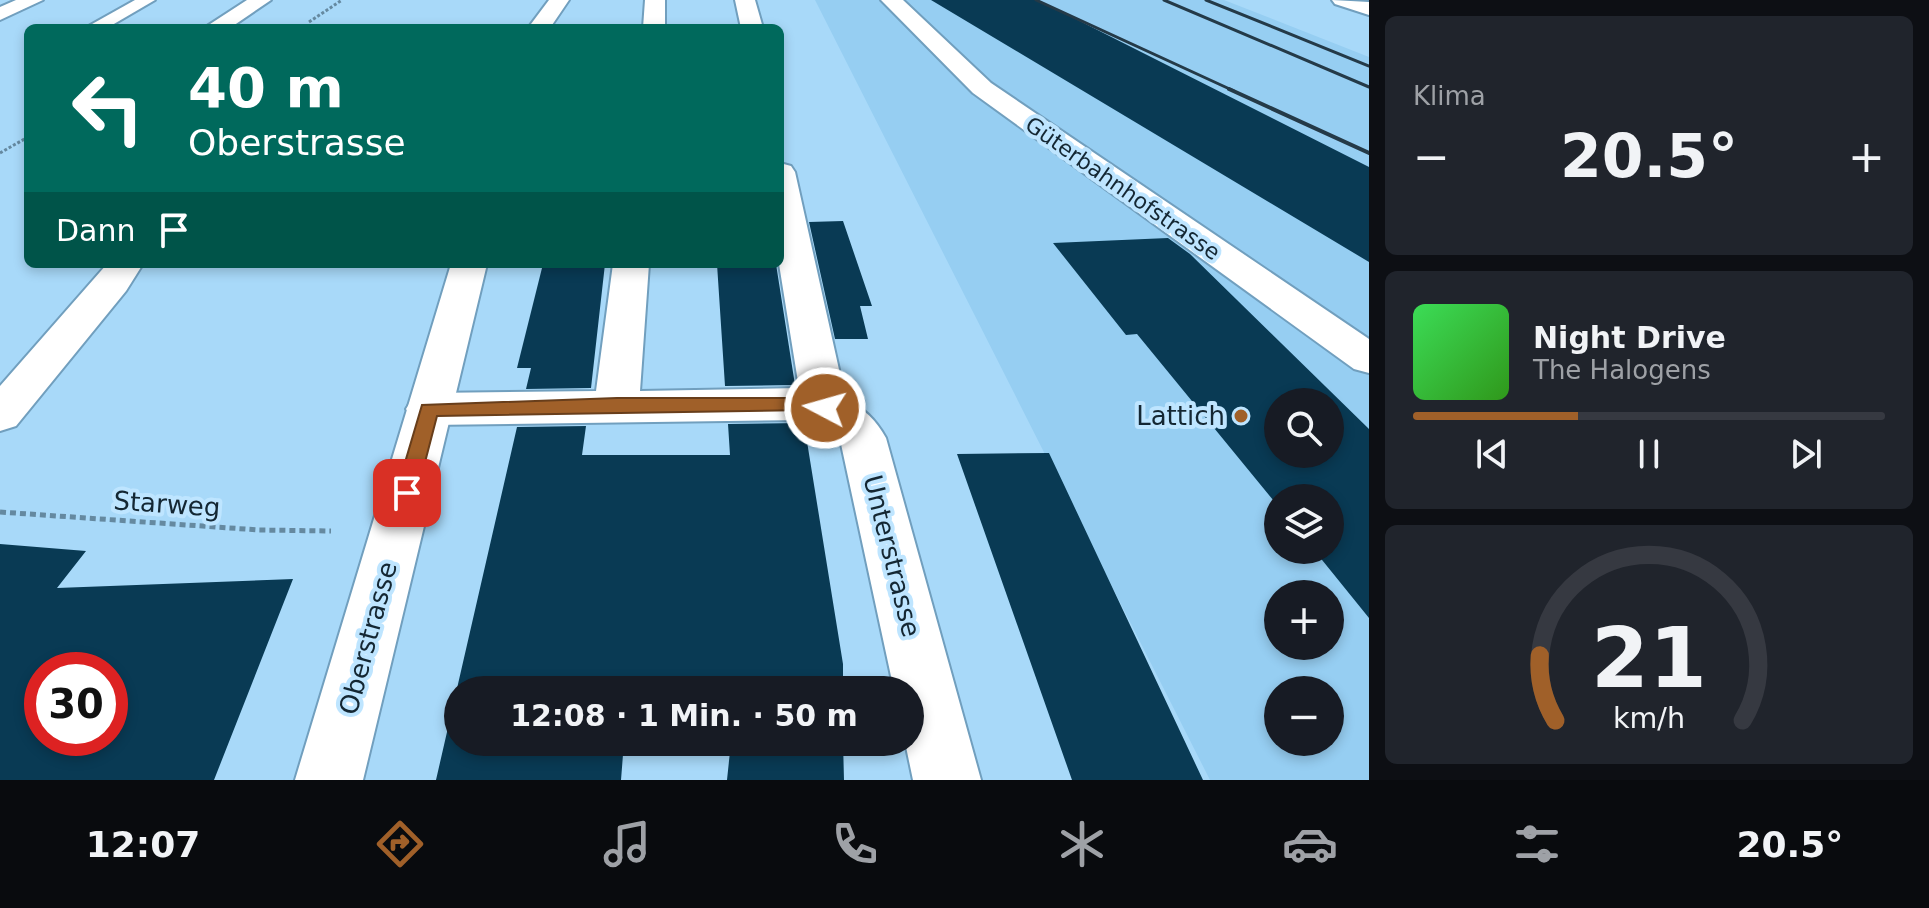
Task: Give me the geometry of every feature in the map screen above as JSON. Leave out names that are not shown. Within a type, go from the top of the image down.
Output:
[{"type":"street","points":[[0,14],[33,0]]},
{"type":"street","points":[[222,24],[261,0]]},
{"type":"street","points":[[542,24],[559,0]]},
{"type":"street","points":[[654,24],[655,0]]},
{"type":"street","points":[[745,0],[751,24]]},
{"type":"street","name":"Güterbahnhofstrasse","points":[[891,0],[982,88],[1369,359]]},
{"type":"street","points":[[1342,0],[1369,9]]},
{"type":"street","points":[[784,193],[825,408]]},
{"type":"street","points":[[0,415],[122,268]]},
{"type":"street","name":"Oberstrasse","points":[[329,780],[468,268]]},
{"type":"street","points":[[617,404],[631,268]]},
{"type":"street","name":"Unterstrasse","points":[[429,409],[617,404],[807,404],[825,408],[853,426],[863,438],[947,780]]},
{"type":"lane","points":[[102,24],[147,0]]},
{"type":"path","points":[[309,22],[342,0]]},
{"type":"path","points":[[0,153],[24,139]]},
{"type":"path","name":"Starweg","points":[[0,512],[259,530],[331,531]]},
{"type":"shaded area","points":[[815,0],[1224,0],[1369,57],[1369,780],[1210,780]]},
{"type":"building","points":[[931,0],[1038,0],[1369,167],[1369,262]]},
{"type":"building","points":[[843,221],[872,306],[860,306],[868,339],[835,339],[809,222]]},
{"type":"building","name":"Lattich","points":[[1168,238],[1190,254],[1327,388],[1264,388],[1264,468],[1344,468],[1344,405],[1369,429],[1369,618],[1344,587],[1344,580],[1338,580],[1325,564],[1344,564],[1344,484],[1264,484],[1264,489],[1137,334],[1126,335],[1053,243]]},
{"type":"building","points":[[542,268],[605,268],[591,388],[526,389],[531,368],[517,368]]},
{"type":"building","points":[[717,268],[777,268],[795,385],[725,386]]},
{"type":"building","points":[[804,423],[843,676],[460,676],[517,427],[586,426],[582,455],[730,455],[728,424]]},
{"type":"building","points":[[1049,453],[1203,780],[1072,780],[957,454]]},
{"type":"building","points":[[0,544],[86,551],[57,588],[293,579],[214,780],[0,780]]},
{"type":"building","points":[[444,745],[444,756],[623,756],[621,780],[436,780]]},
{"type":"building","points":[[730,756],[843,756],[844,780],[727,780]]},
{"type":"railway","points":[[1036,0],[1234,91]]},
{"type":"railway","points":[[1164,0],[1369,87]]},
{"type":"railway","points":[[1206,0],[1369,66]]},
{"type":"railway","points":[[1229,89],[1369,153]]},
{"type":"place","name":"Lattich","points":[[1241,416]]},
{"type":"route","points":[[407,493],[429,409],[617,404],[807,404],[825,408]]}]
